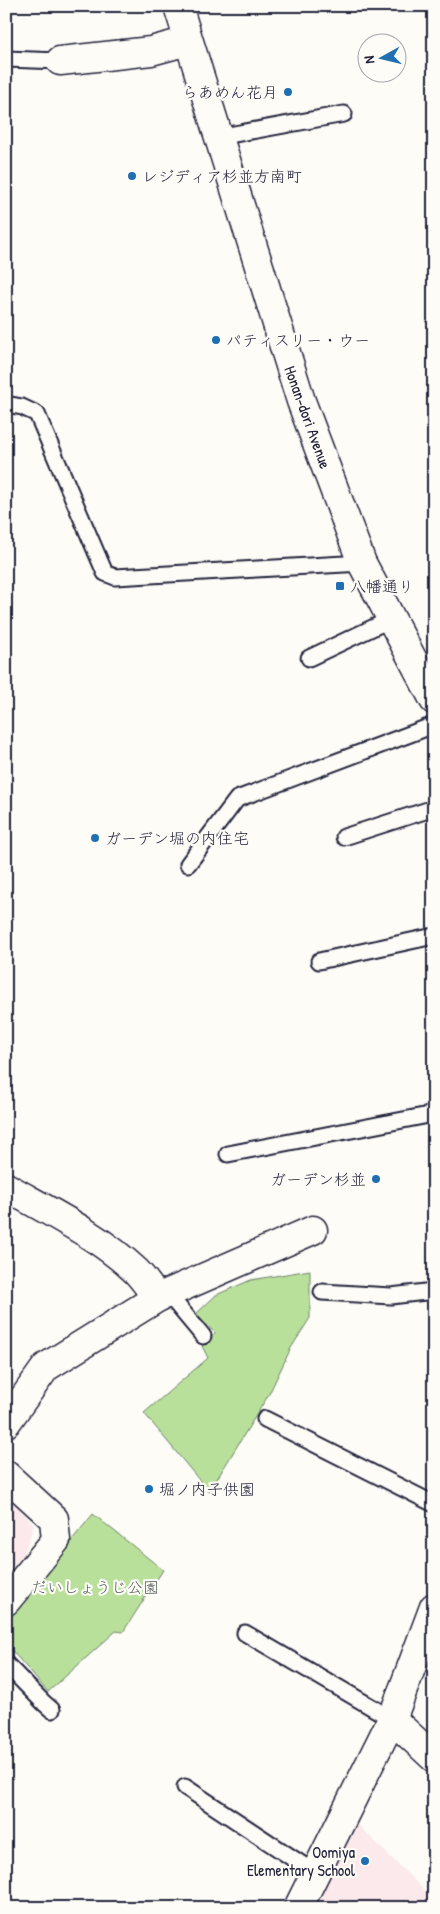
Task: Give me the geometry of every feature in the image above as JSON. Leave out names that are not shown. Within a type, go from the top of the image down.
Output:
[{"type":"street","name":"Honan-dori Avenue","points":[[178,6],[301,401],[362,563],[390,619],[430,683]]},
{"type":"street","points":[[60,61],[151,52],[188,41]]},
{"type":"street","points":[[6,1187],[74,1226],[117,1255],[163,1296]]},
{"type":"street","points":[[6,1422],[46,1367],[163,1296],[314,1230]]},
{"type":"street","points":[[6,1474],[54,1519],[56,1540],[6,1601]]},
{"type":"street","points":[[298,1908],[392,1719],[434,1607]]},
{"type":"street","points":[[392,1719],[434,1758]]},
{"type":"lane","points":[[6,59],[60,61]]},
{"type":"lane","points":[[218,137],[344,114]]},
{"type":"lane","points":[[6,404],[22,407],[37,414],[105,573],[115,577],[362,563]]},
{"type":"lane","points":[[309,658],[390,619]]},
{"type":"lane","points":[[188,864],[238,799],[434,725]]},
{"type":"lane","points":[[344,837],[434,808]]},
{"type":"lane","points":[[319,961],[434,936]]},
{"type":"lane","points":[[228,1154],[434,1114]]},
{"type":"lane","points":[[322,1292],[391,1296],[434,1291]]},
{"type":"lane","points":[[163,1296],[203,1336]]},
{"type":"lane","points":[[265,1419],[434,1504]]},
{"type":"lane","points":[[245,1633],[392,1719]]},
{"type":"lane","points":[[6,1664],[52,1710]]},
{"type":"lane","points":[[185,1787],[315,1873]]},
{"type":"shaded area","points":[[6,1494],[34,1525],[24,1554],[6,1572]]},
{"type":"shaded area","name":"Oomiya Elementary School","points":[[356,1823],[434,1900],[434,1908],[312,1908]]},
{"type":"green space","points":[[310,1270],[310,1318],[291,1348],[269,1394],[209,1492],[144,1413],[208,1358],[202,1346],[215,1333],[196,1314],[216,1295],[251,1280]]},
{"type":"green space","name":"だいしょうじ公園","points":[[93,1514],[163,1570],[123,1632],[116,1631],[48,1692],[6,1644],[7,1620]]},
{"type":"place","name":"らあめん花月","points":[[288,92]]},
{"type":"place","name":"レジディア杉並方南町","points":[[132,176]]},
{"type":"place","name":"パティスリー・ウー","points":[[216,340]]},
{"type":"place","name":"八幡通り","points":[[340,586]]},
{"type":"place","name":"ガーデン堀の内住宅","points":[[95,838]]},
{"type":"place","name":"ガーデン杉並","points":[[376,1179]]},
{"type":"place","name":"堀ノ内子供園","points":[[149,1489]]},
{"type":"place","name":"Oomiya Elementary School","points":[[365,1861]]}]
